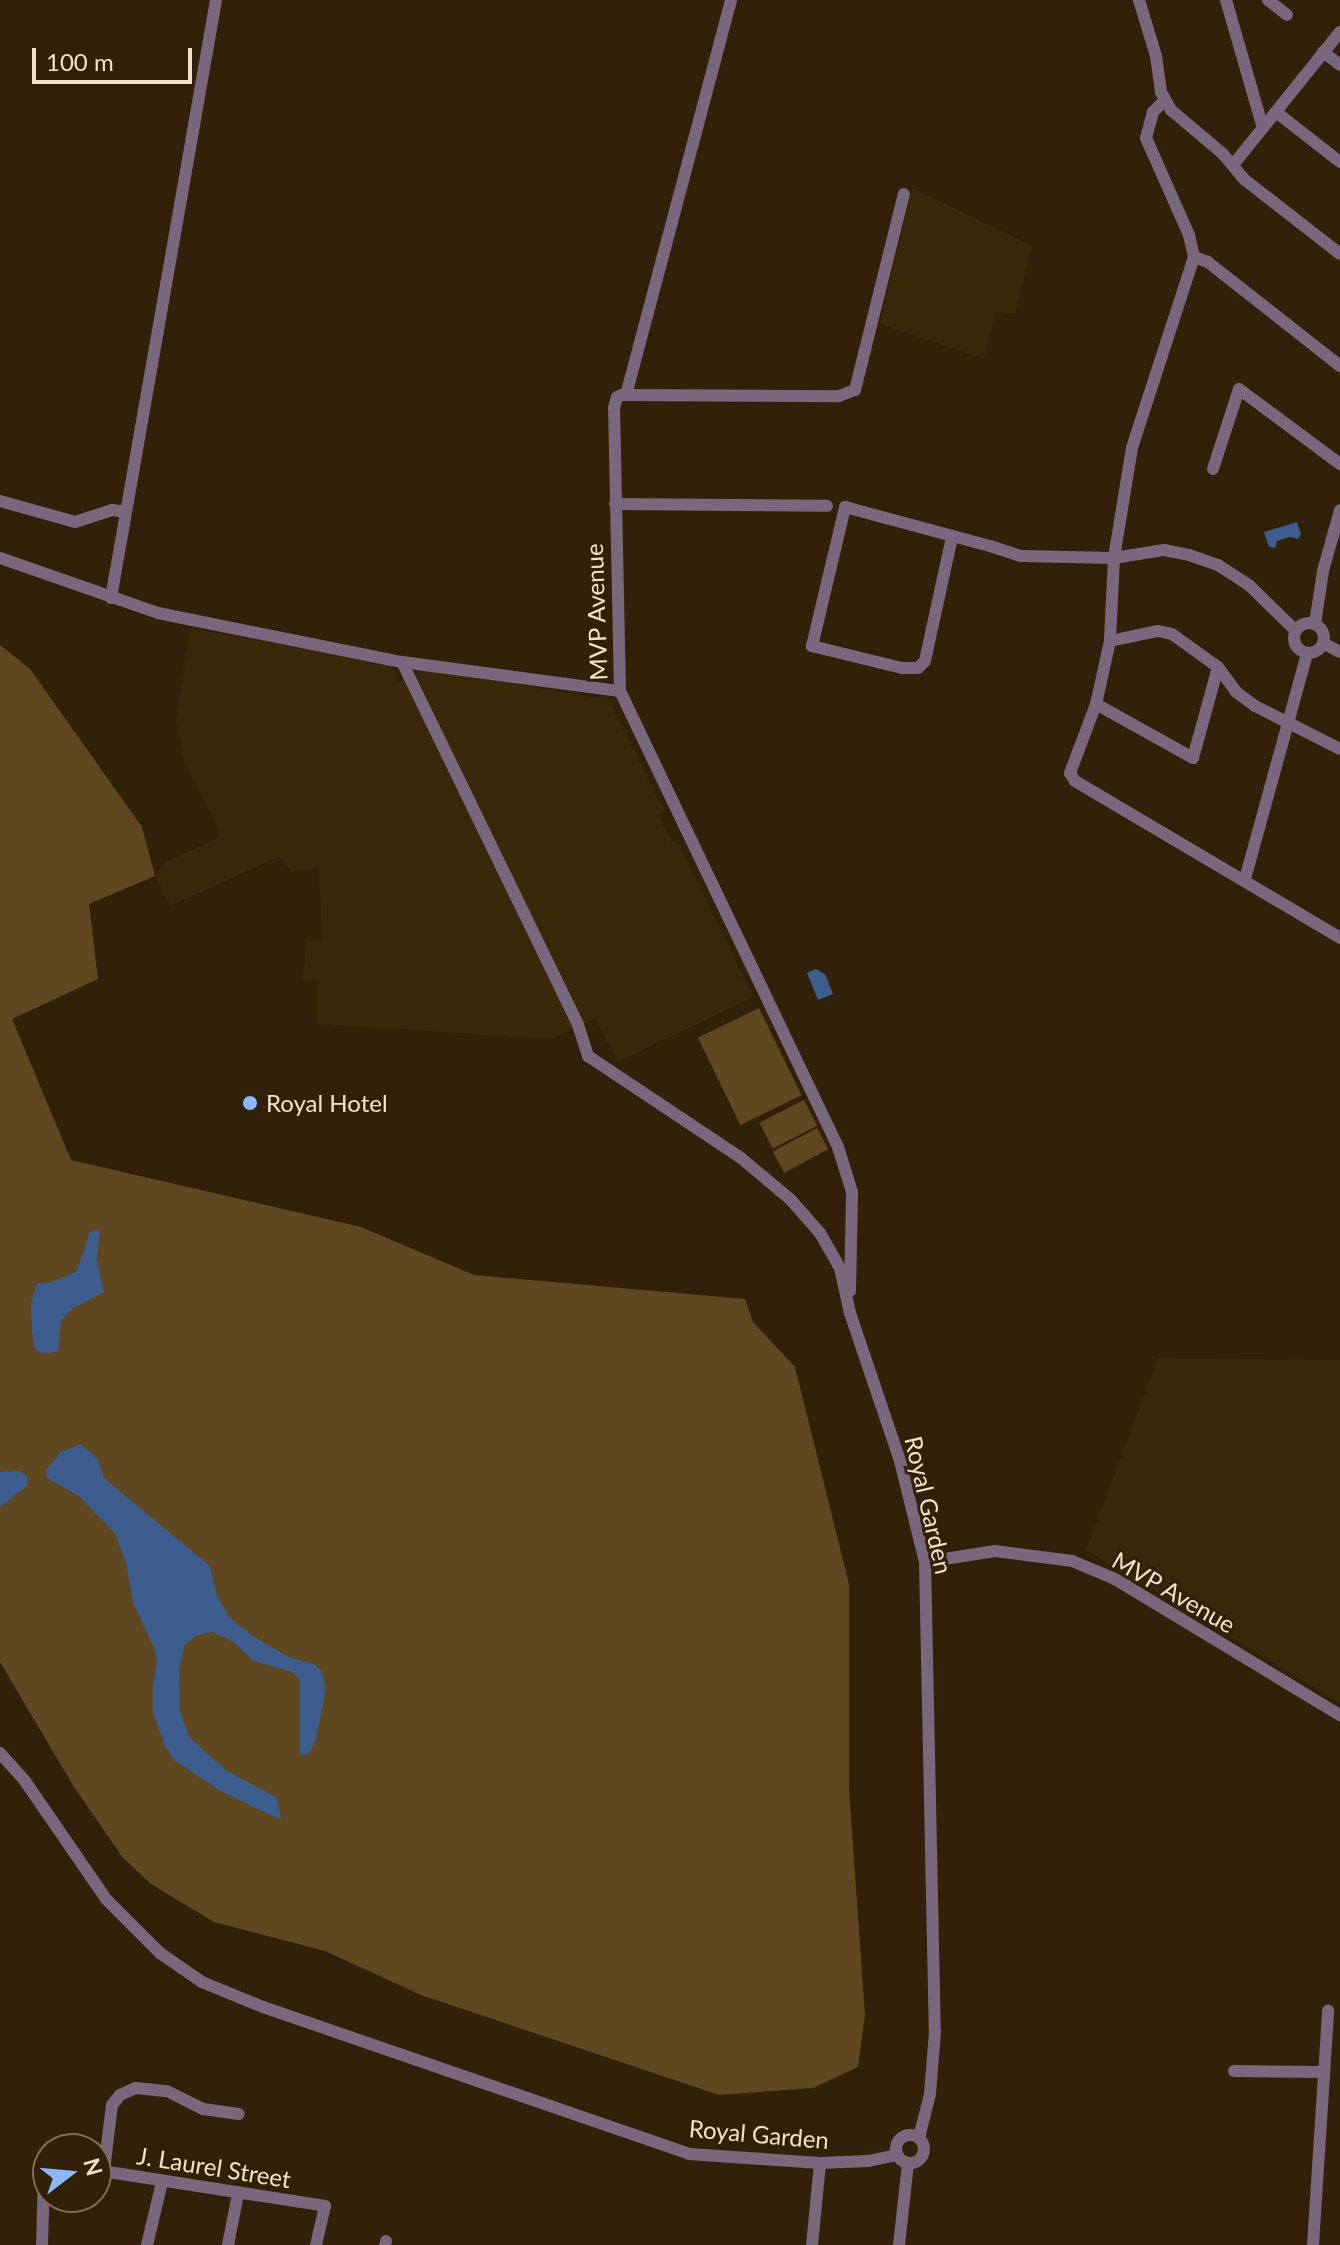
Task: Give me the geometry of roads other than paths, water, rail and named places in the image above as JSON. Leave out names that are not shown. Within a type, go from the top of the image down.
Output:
[{"type":"street","points":[[111,598],[216,0]]},
{"type":"street","points":[[731,0],[626,395],[850,393],[859,380],[904,194]]},
{"type":"street","points":[[1139,0],[1164,101],[1245,180],[1340,254]]},
{"type":"street","points":[[1226,0],[1263,128]]},
{"type":"street","points":[[1268,0],[1287,15]]},
{"type":"street","points":[[1233,165],[1340,32]]},
{"type":"street","points":[[1323,52],[1340,65]]},
{"type":"street","points":[[1164,101],[1153,112],[1146,138],[1189,235],[1194,257],[1132,448],[1114,558],[1110,641],[1096,704],[1070,773],[1075,781],[1340,938]]},
{"type":"street","points":[[1276,112],[1340,162]]},
{"type":"street","points":[[1194,257],[1208,262],[1340,366]]},
{"type":"street","points":[[1213,469],[1239,389],[1340,464]]},
{"type":"street","name":"MVP Avenue","points":[[626,395],[614,401],[620,691],[838,1147],[852,1192],[850,1313]]},
{"type":"street","points":[[0,501],[75,522],[112,510],[126,512]]},
{"type":"street","points":[[615,504],[827,506]]},
{"type":"street","points":[[952,537],[925,661],[918,668],[902,668],[812,646],[845,507],[1021,556],[1114,558],[1164,550],[1218,565],[1250,586],[1295,630],[1295,645],[1307,654]]},
{"type":"street","points":[[1315,624],[1323,571],[1340,510]]},
{"type":"street","points":[[0,558],[158,613],[402,662],[620,691]]},
{"type":"street","points":[[1295,630],[1306,623],[1315,624],[1323,634],[1323,643],[1315,652],[1307,654]]},
{"type":"street","points":[[1110,641],[1165,632],[1180,638],[1218,667],[1236,692],[1269,716],[1340,749]]},
{"type":"street","points":[[1323,643],[1340,652]]},
{"type":"street","points":[[1245,879],[1307,654]]},
{"type":"street","name":"Royal Garden","points":[[402,662],[578,1025],[588,1056],[741,1158],[790,1199],[820,1233],[840,1268],[850,1313],[900,1461],[925,1562],[935,2032],[930,2094],[919,2138]]},
{"type":"street","points":[[1096,704],[1193,758],[1218,667]]},
{"type":"street","name":"MVP Avenue","points":[[925,1562],[995,1551],[1072,1561],[1115,1579],[1340,1715]]},
{"type":"street","name":"Royal Garden","points":[[0,1753],[25,1781],[106,1899],[160,1953],[202,1982],[263,2007],[689,2154],[820,2163],[902,2159]]},
{"type":"street","points":[[1313,2245],[1328,2010]]},
{"type":"street","points":[[1234,2071],[1324,2072]]},
{"type":"street","points":[[107,2133],[112,2105],[120,2095],[136,2088],[167,2091],[203,2109],[239,2114]]},
{"type":"street","points":[[899,2245],[900,2140],[909,2135],[919,2138],[924,2153],[918,2161],[902,2159]]},
{"type":"street","points":[[812,2245],[820,2163]]},
{"type":"street","name":"J. Laurel Street","points":[[112,2172],[325,2206],[316,2245]]},
{"type":"street","points":[[147,2245],[162,2182]]},
{"type":"street","points":[[228,2245],[238,2194]]},
{"type":"street","points":[[42,2245],[43,2213]]},
{"type":"water","points":[[1297,522],[1301,534],[1298,539],[1290,537],[1277,541],[1275,548],[1269,547],[1264,532]]},
{"type":"water","points":[[816,969],[825,974],[833,994],[818,1000],[807,973]]},
{"type":"water","points":[[100,1229],[97,1260],[104,1292],[73,1308],[61,1320],[58,1352],[41,1353],[35,1349],[32,1333],[31,1304],[37,1283],[52,1282],[77,1271],[90,1232]]},
{"type":"water","points":[[81,1444],[98,1459],[104,1478],[210,1566],[217,1596],[230,1618],[257,1639],[289,1657],[316,1665],[322,1673],[326,1689],[316,1739],[309,1754],[300,1755],[300,1680],[292,1672],[254,1661],[232,1641],[213,1632],[197,1635],[184,1646],[179,1670],[180,1711],[190,1738],[226,1770],[277,1798],[281,1820],[219,1790],[174,1760],[165,1746],[153,1713],[157,1661],[154,1647],[133,1603],[126,1562],[115,1533],[79,1496],[47,1478],[46,1470],[61,1452]]},
{"type":"water","points":[[20,1471],[27,1476],[28,1485],[0,1507],[0,1472]]},
{"type":"place","name":"Royal Hotel","points":[[250,1103]]}]
